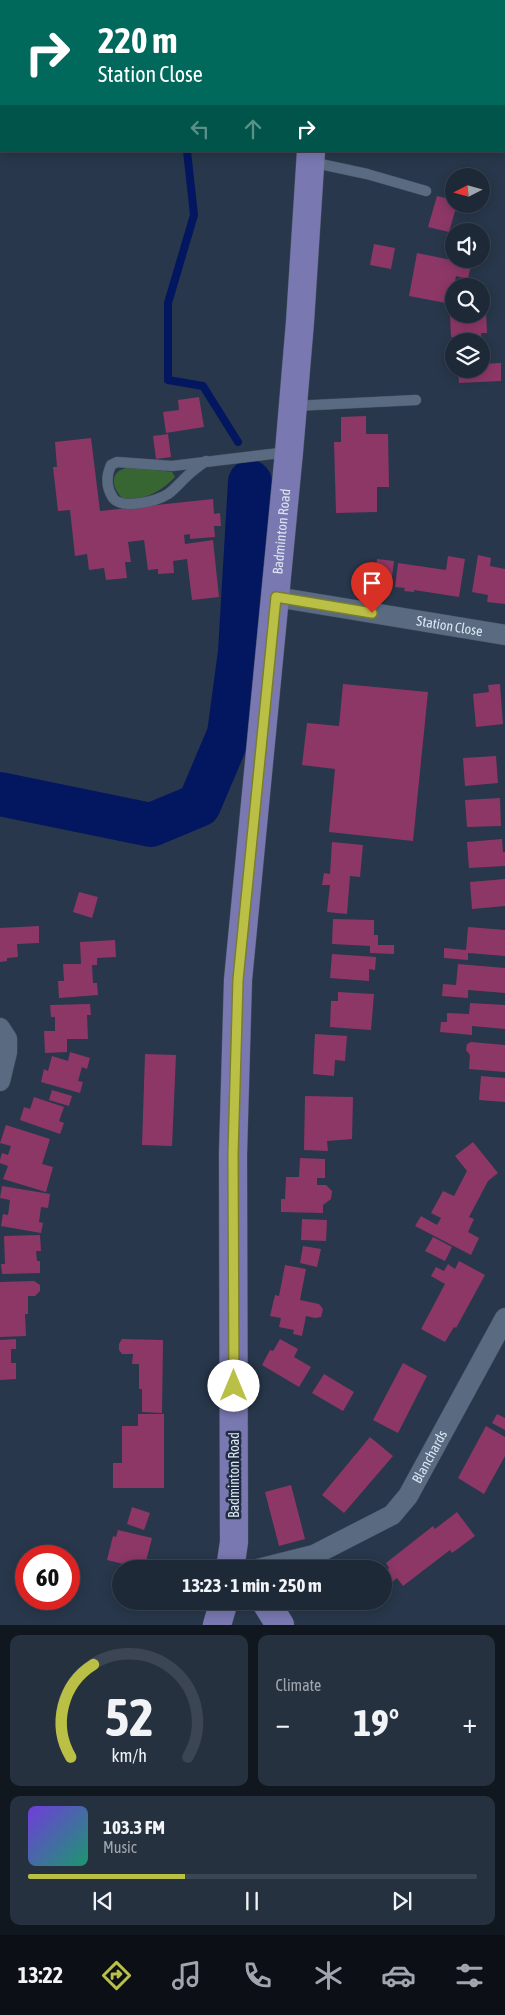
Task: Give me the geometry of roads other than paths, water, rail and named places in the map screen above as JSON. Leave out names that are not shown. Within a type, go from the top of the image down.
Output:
[{"type":"main road","name":"Badminton Road","points":[[231,1560],[234,1542],[233,1154],[238,980],[289,452],[311,156]]},
{"type":"main road","name":"Badminton Road","points":[[234,1542],[243,1560]]},
{"type":"main road","points":[[217,1625],[221,1610]]},
{"type":"street","name":"Station Close","points":[[276,597],[505,635]]},
{"type":"street","points":[[0,1028],[7,1039],[7,1052],[0,1081]]},
{"type":"street","name":"Blanchards","points":[[313,1560],[392,1515],[398,1509],[408,1496],[505,1318]]},
{"type":"lane","points":[[311,156],[426,191]]},
{"type":"lane","points":[[293,406],[416,400]]},
{"type":"lane","points":[[206,461],[166,496],[142,503],[121,503],[115,501],[107,481],[111,465],[116,462],[172,466],[206,461],[289,452]]},
{"type":"waterway","points":[[187,152],[194,215],[168,303],[168,380],[203,386],[238,442]]},
{"type":"waterway","points":[[249,464],[250,482]]},
{"type":"waterway","points":[[0,794],[151,825],[199,805],[229,734],[240,652],[250,482]]}]
